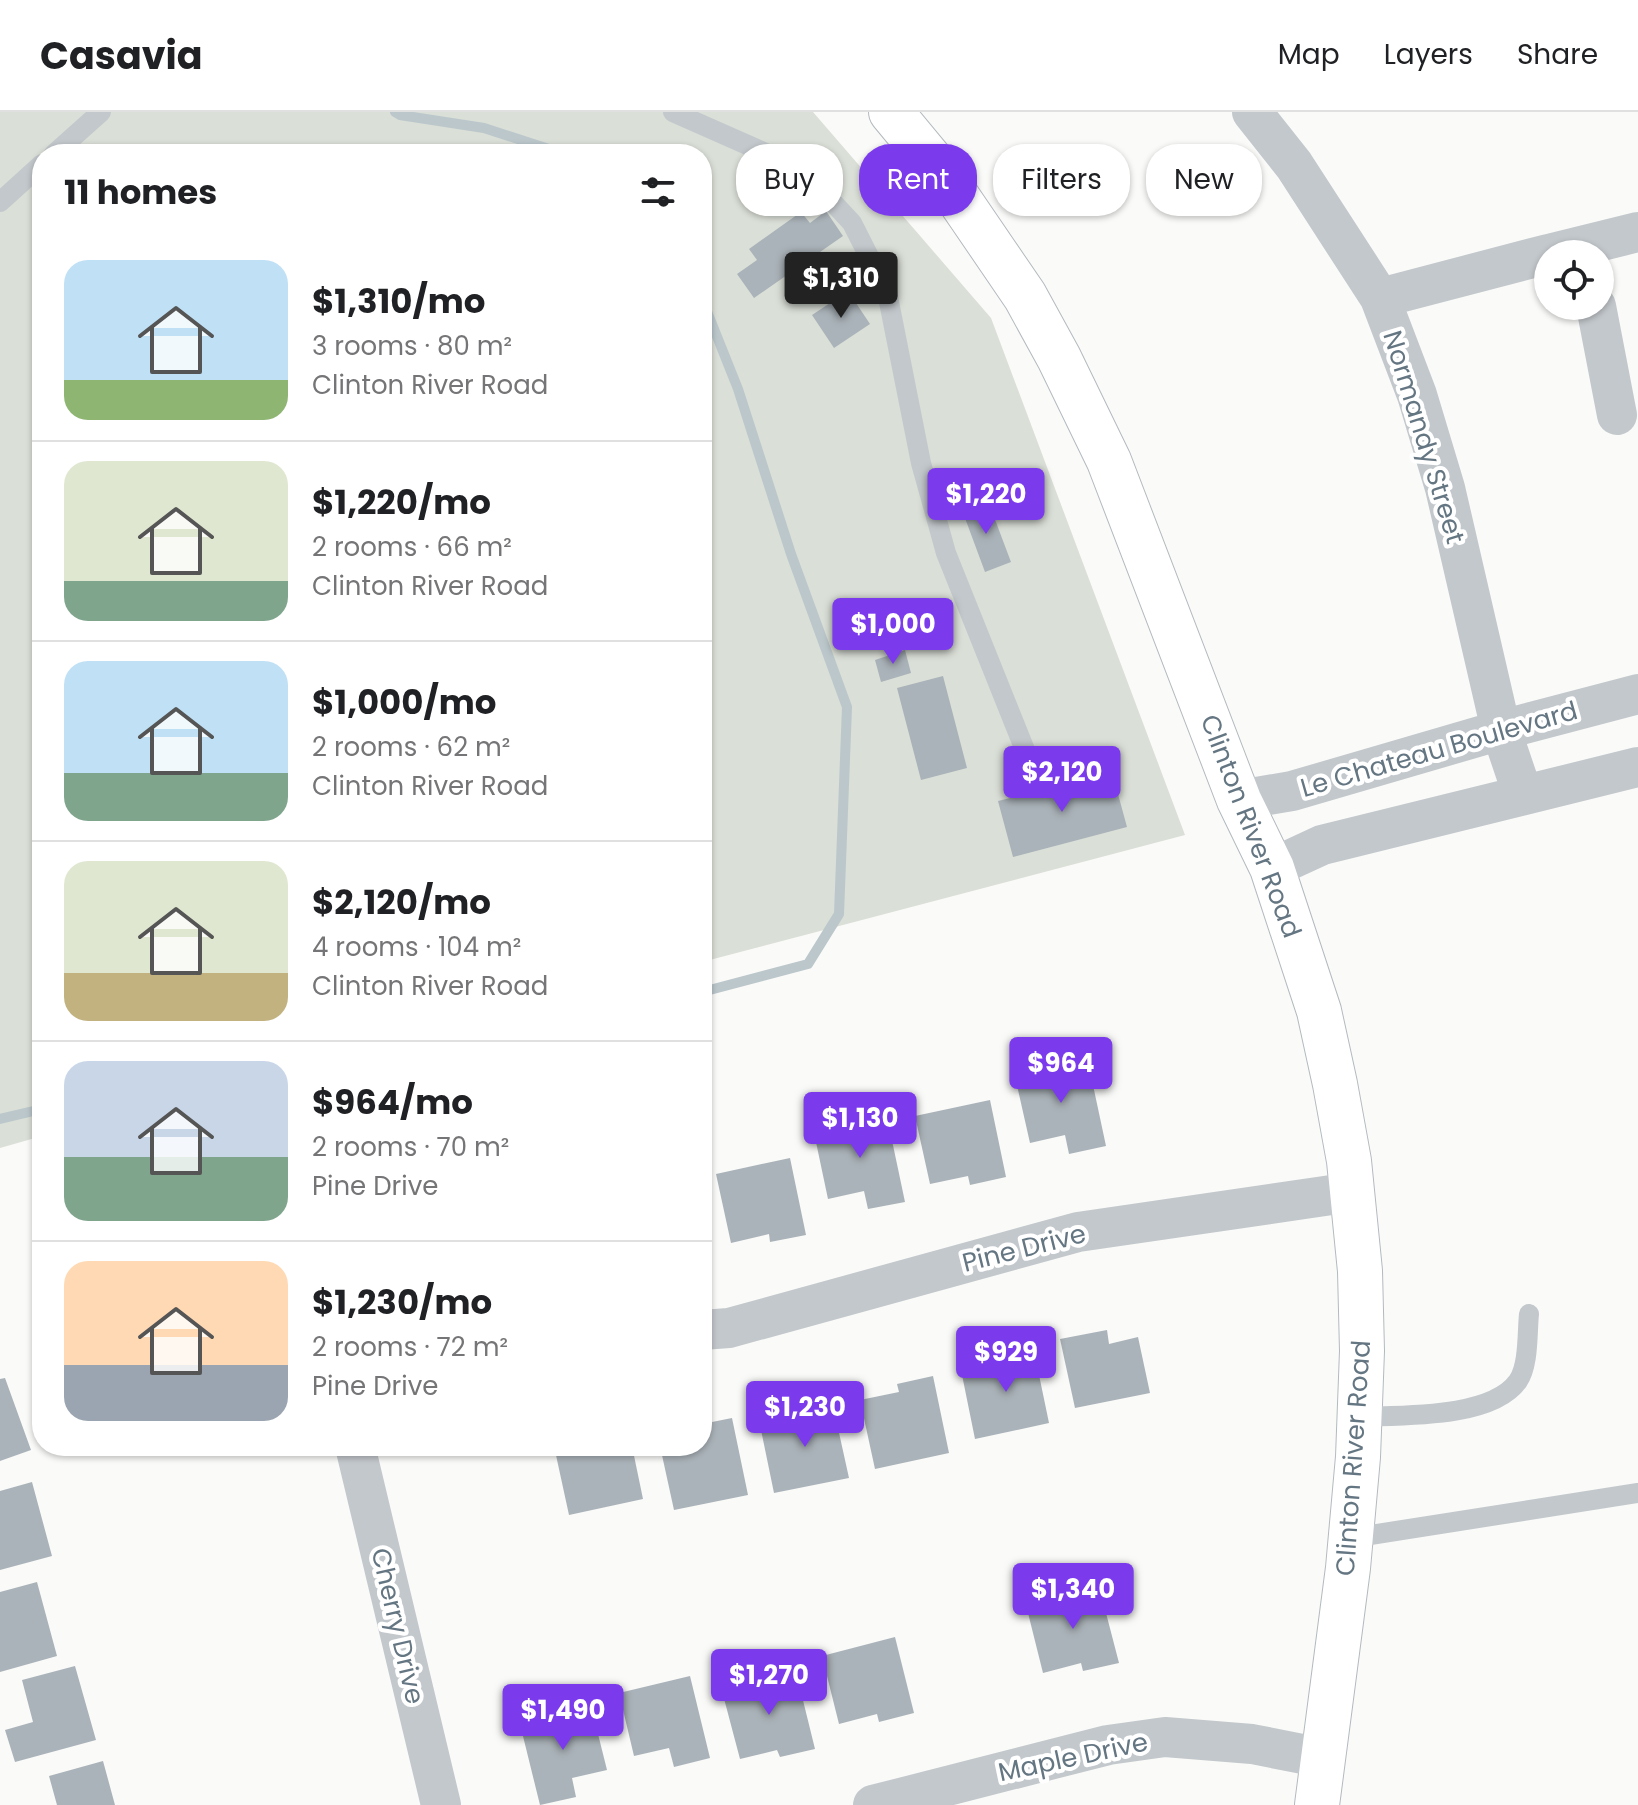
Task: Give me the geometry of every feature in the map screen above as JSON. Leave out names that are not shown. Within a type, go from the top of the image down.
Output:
[{"type":"street","name":"Clinton River Road","points":[[891,112],[939,170],[990,242],[1059,358],[1109,461],[1239,800],[1272,868],[1319,1011],[1335,1084],[1352,1192],[1360,1271],[1362,1351],[1351,1538],[1317,1805]]},
{"type":"street","name":"Normandy Street","points":[[1252,112],[1294,165],[1380,298],[1417,395],[1445,488],[1501,730],[1523,795]]},
{"type":"street","points":[[1610,240],[1638,232]]},
{"type":"street","points":[[1380,298],[1534,260]]},
{"type":"street","points":[[1599,320],[1617,415]]},
{"type":"street","name":"Le Chateau Boulevard","points":[[1239,800],[1292,791],[1638,694]]},
{"type":"street","points":[[1272,868],[1322,845],[1638,767]]},
{"type":"street","name":"Pine Drive","points":[[712,1329],[729,1328],[1078,1232],[1352,1192]]},
{"type":"street","name":"Cherry Drive","points":[[357,1456],[441,1805]]},
{"type":"street","name":"Maple Drive","points":[[873,1805],[1108,1745],[1165,1737],[1252,1744],[1323,1758]]},
{"type":"lane","points":[[65,144],[101,112]]},
{"type":"lane","points":[[679,113],[802,169],[852,223],[887,292],[921,463],[946,553],[1031,765]]},
{"type":"lane","points":[[0,202],[32,173]]},
{"type":"lane","points":[[1358,1417],[1454,1412],[1497,1398],[1518,1381],[1524,1360],[1529,1314]]},
{"type":"lane","points":[[1351,1538],[1638,1493]]},
{"type":"shaded area","points":[[0,112],[813,112],[841,144],[736,144],[736,216],[843,216],[843,147],[859,165],[859,216],[903,216],[991,318],[1185,835],[712,959],[712,144],[32,144],[32,1139],[0,1148]]},
{"type":"building","points":[[795,216],[804,216],[810,223],[819,216],[829,216],[843,236],[754,298],[737,274],[757,260],[749,249]]},
{"type":"building","points":[[848,291],[870,324],[834,348],[812,315]]},
{"type":"building","points":[[988,501],[1011,562],[985,572],[962,510]]},
{"type":"building","points":[[905,650],[911,673],[881,682],[875,660]]},
{"type":"building","points":[[943,676],[967,768],[921,780],[897,688]]},
{"type":"building","points":[[1112,772],[1127,827],[1013,857],[998,801]]},
{"type":"building","points":[[1087,1057],[1106,1146],[1069,1154],[1065,1135],[1030,1143],[1014,1072]]},
{"type":"building","points":[[990,1100],[1006,1177],[970,1185],[968,1176],[930,1184],[915,1116]]},
{"type":"building","points":[[886,1112],[905,1202],[868,1209],[864,1191],[828,1199],[813,1128]]},
{"type":"building","points":[[790,1158],[806,1235],[770,1242],[769,1234],[731,1243],[716,1174]]},
{"type":"building","points":[[1107,1330],[1109,1344],[1138,1337],[1150,1393],[1075,1408],[1060,1339]]},
{"type":"building","points":[[1033,1346],[1049,1423],[975,1439],[961,1370],[999,1362],[997,1354]]},
{"type":"building","points":[[933,1376],[949,1453],[875,1469],[860,1400],[899,1392],[897,1384]]},
{"type":"building","points":[[5,1378],[31,1450],[0,1461],[0,1379]]},
{"type":"building","points":[[832,1401],[849,1478],[774,1493],[760,1425],[798,1417],[797,1408]]},
{"type":"building","points":[[732,1418],[748,1495],[674,1510],[662,1456],[712,1456],[712,1422]]},
{"type":"building","points":[[556,1456],[634,1456],[643,1499],[569,1515]]},
{"type":"building","points":[[32,1482],[52,1556],[0,1570],[0,1491]]},
{"type":"building","points":[[37,1582],[57,1656],[0,1672],[0,1592]]},
{"type":"building","points":[[1099,1586],[1119,1663],[1083,1671],[1081,1663],[1043,1673],[1026,1605]]},
{"type":"building","points":[[895,1637],[914,1713],[879,1722],[877,1714],[839,1724],[822,1656]]},
{"type":"building","points":[[75,1666],[96,1740],[15,1762],[5,1730],[33,1722],[22,1680]]},
{"type":"building","points":[[796,1672],[815,1749],[780,1757],[777,1750],[740,1759],[722,1691]]},
{"type":"building","points":[[690,1676],[710,1758],[674,1767],[669,1748],[634,1756],[619,1693]]},
{"type":"building","points":[[591,1706],[607,1770],[572,1778],[576,1797],[540,1805],[520,1724]]},
{"type":"building","points":[[103,1761],[115,1805],[57,1805],[49,1776]]},
{"type":"waterway","points":[[395,112],[484,128],[533,144]]},
{"type":"waterway","points":[[712,324],[738,389],[791,554],[847,707],[839,914],[808,964],[712,989]]},
{"type":"waterway","points":[[0,1119],[32,1111]]}]
